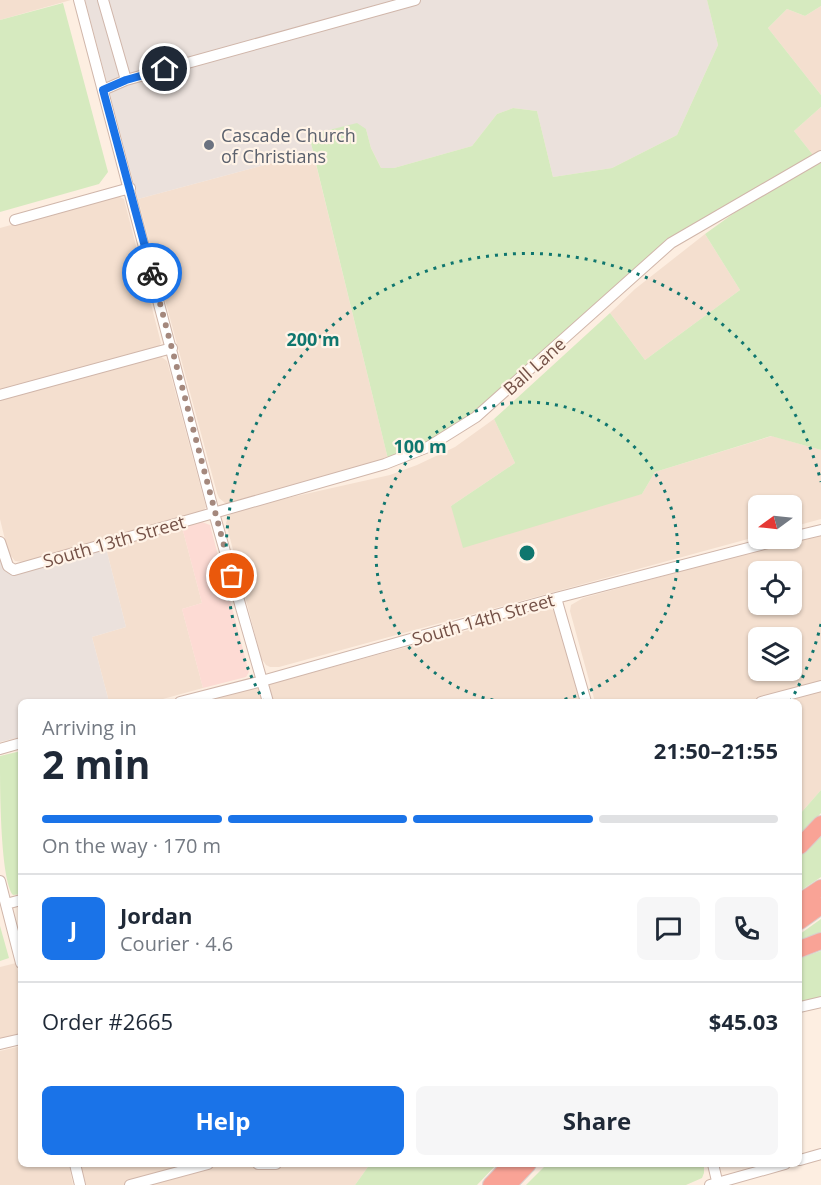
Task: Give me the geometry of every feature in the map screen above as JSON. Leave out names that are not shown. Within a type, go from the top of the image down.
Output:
[{"type":"highway","points":[[802,844],[821,824]]},
{"type":"highway","points":[[802,901],[821,888]]},
{"type":"highway","points":[[802,920],[821,906]]},
{"type":"highway","points":[[802,948],[821,941]]},
{"type":"highway","points":[[491,1185],[508,1167]]},
{"type":"highway","points":[[508,1185],[525,1167]]},
{"type":"street","points":[[79,0],[214,513],[267,699]]},
{"type":"street","points":[[103,0],[126,80]]},
{"type":"street","points":[[103,90],[126,80],[415,0]]},
{"type":"street","name":"Ball Lane","points":[[214,513],[385,464],[428,447],[476,417],[671,243],[821,156]]},
{"type":"street","points":[[15,220],[130,188]]},
{"type":"street","points":[[0,395],[172,348]]},
{"type":"street","name":"South 13th Street","points":[[0,542],[8,566],[14,570],[214,513]]},
{"type":"street","points":[[802,535],[821,530]]},
{"type":"street","name":"South 14th Street","points":[[192,699],[556,598],[748,548]]},
{"type":"street","points":[[556,598],[585,699]]},
{"type":"street","points":[[772,699],[821,686]]},
{"type":"street","points":[[0,749],[18,744]]},
{"type":"street","points":[[0,881],[18,951]]},
{"type":"street","points":[[6,904],[18,901]]},
{"type":"street","points":[[802,1007],[821,1002]]},
{"type":"street","points":[[0,1044],[18,1040]]},
{"type":"street","points":[[802,1159],[821,1154]]},
{"type":"street","points":[[76,1167],[80,1185]]},
{"type":"street","points":[[130,1185],[197,1167]]},
{"type":"street","points":[[713,1167],[715,1184],[774,1167]]},
{"type":"shaded area","points":[[0,0],[71,0],[0,20]]},
{"type":"shaded area","points":[[85,0],[707,0],[718,45],[677,135],[612,168],[553,177],[537,111],[513,108],[497,114],[472,146],[394,168],[381,168],[371,148],[366,129],[309,135],[313,152],[138,199]]},
{"type":"shaded area","points":[[821,6],[821,95],[768,28],[787,9],[805,16]]},
{"type":"shaded area","points":[[821,107],[821,151],[813,155],[794,131]]},
{"type":"shaded area","points":[[313,152],[388,459],[225,503],[217,493],[138,199]]},
{"type":"shaded area","points":[[118,196],[124,199],[161,343],[159,346],[0,390],[0,228]]},
{"type":"shaded area","points":[[705,234],[740,290],[645,360],[610,313],[635,289]]},
{"type":"shaded area","points":[[160,356],[167,361],[206,507],[204,510],[25,562],[15,561],[8,552],[0,519],[0,399]]},
{"type":"shaded area","points":[[494,419],[515,463],[451,506],[642,494],[655,472],[772,436],[821,450],[821,519],[802,524],[802,495],[748,495],[748,539],[279,667],[266,665],[261,658],[226,523],[229,514],[238,509],[390,475],[455,447]]},
{"type":"shaded area","points":[[202,522],[210,525],[249,672],[246,677],[203,688],[182,609],[202,603],[182,527]]},
{"type":"shaded area","points":[[182,527],[202,603],[182,609],[203,688],[163,699],[108,699],[92,637],[126,627],[106,548]]},
{"type":"shaded area","points":[[821,533],[821,790],[802,812],[802,699],[594,699],[570,611],[571,605],[583,598],[762,549],[802,549],[802,538]]},
{"type":"shaded area","points":[[106,548],[126,627],[92,637],[108,699],[18,699],[18,738],[0,742],[0,554],[4,568],[15,575]]},
{"type":"shaded area","points":[[547,609],[557,614],[580,699],[214,699]]},
{"type":"shaded area","points":[[16,963],[18,1036],[0,1041],[0,967]]},
{"type":"shaded area","points":[[18,1047],[18,1167],[70,1167],[73,1185],[0,1185],[0,1051]]},
{"type":"shaded area","points":[[81,1167],[368,1167],[355,1185],[86,1185]]},
{"type":"green space","points":[[707,0],[821,0],[821,6],[805,16],[787,9],[768,28],[821,95],[821,107],[794,131],[813,155],[666,244],[477,412],[422,447],[388,459],[309,135],[357,123],[366,129],[371,148],[381,168],[394,168],[472,146],[497,114],[513,108],[537,111],[553,177],[612,168],[677,135],[718,45]]},
{"type":"green space","points":[[63,3],[108,172],[99,184],[0,212],[0,20]]},
{"type":"green space","points":[[821,162],[821,450],[771,436],[655,472],[642,494],[463,548],[451,506],[515,463],[494,419],[610,313],[645,360],[740,290],[705,234],[748,203]]},
{"type":"green space","points":[[18,752],[18,894],[13,895],[5,870],[3,851],[0,756]]},
{"type":"green space","points":[[821,790],[821,813],[802,834],[802,812]]},
{"type":"green space","points":[[821,831],[821,877],[802,890],[802,851]]},
{"type":"green space","points":[[821,919],[821,938],[802,944],[802,933]]},
{"type":"green space","points":[[0,926],[9,958],[0,961]]},
{"type":"green space","points":[[821,951],[821,998],[802,1003],[802,957]]},
{"type":"green space","points":[[368,1167],[494,1167],[477,1185],[355,1185]]},
{"type":"green space","points":[[544,1167],[704,1167],[702,1178],[686,1185],[526,1185]]},
{"type":"way so far","points":[[152,273],[232,576]]},
{"type":"place","name":"Cascade Church of Christians","points":[[209,145]]},
{"type":"route","points":[[152,273],[103,90],[126,80],[165,69]]}]
